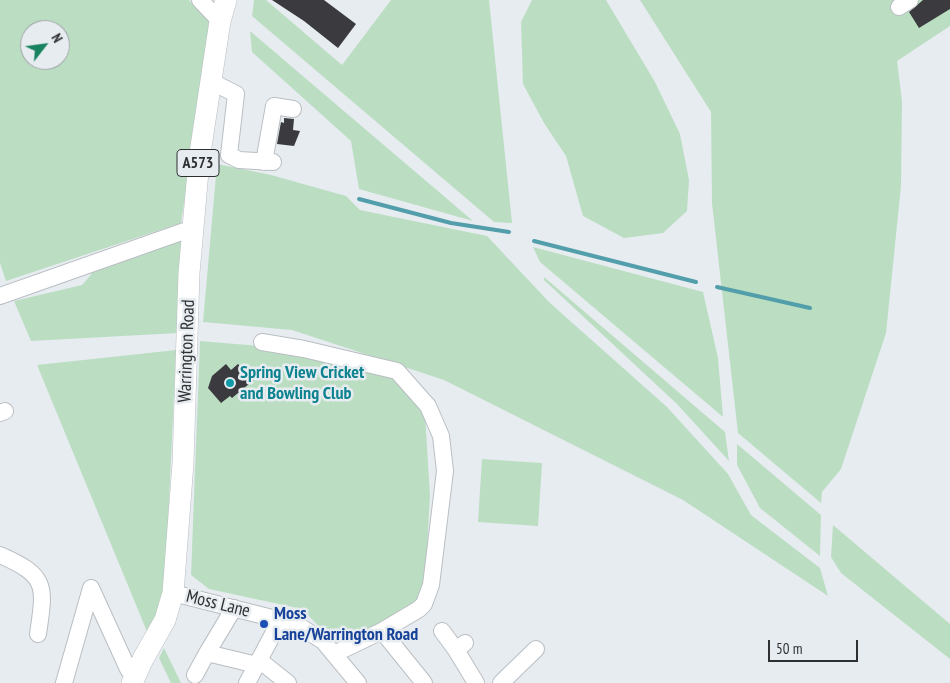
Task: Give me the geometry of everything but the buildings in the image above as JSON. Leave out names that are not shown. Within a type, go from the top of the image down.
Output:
[{"type":"main road","name":"Warrington Road","points":[[133,680],[165,620],[173,593],[183,463],[187,329],[199,160],[210,81],[220,22],[226,0]]},
{"type":"street","points":[[200,0],[220,22]]},
{"type":"street","points":[[210,81],[236,94],[229,154],[239,160],[269,162],[274,106],[293,109]]},
{"type":"street","points":[[0,296],[193,228]]},
{"type":"street","points":[[262,342],[304,349],[397,371],[428,406],[441,436],[445,472],[431,585],[424,604],[419,609],[382,631],[334,654]]},
{"type":"street","points":[[0,555],[27,567],[40,583],[43,599],[38,634]]},
{"type":"street","points":[[64,683],[91,588],[133,680]]},
{"type":"street","name":"Moss Lane","points":[[173,593],[281,619],[310,632],[334,654],[358,683]]},
{"type":"street","points":[[195,675],[234,608]]},
{"type":"street","points":[[247,683],[281,619]]},
{"type":"street","points":[[382,631],[424,683]]},
{"type":"street","points":[[442,631],[460,647],[476,683]]},
{"type":"street","points":[[502,683],[536,649]]},
{"type":"street","points":[[207,653],[258,662],[288,683]]},
{"type":"green space","points":[[0,0],[189,0],[211,23],[181,223],[6,281],[0,263]]},
{"type":"green space","points":[[254,0],[266,0],[342,65],[391,0],[489,0],[512,223],[494,222],[252,16]]},
{"type":"green space","points":[[532,0],[606,0],[655,82],[680,134],[689,180],[687,211],[663,233],[624,238],[583,216],[566,156],[544,123],[523,84],[521,22]]},
{"type":"green space","points":[[640,0],[950,0],[950,26],[897,61],[902,101],[901,186],[886,333],[841,469],[822,492],[821,503],[738,433],[712,203],[711,112]]},
{"type":"green space","points":[[250,31],[473,221],[359,189],[351,141],[252,52]]},
{"type":"green space","points":[[217,164],[271,175],[346,196],[360,210],[487,236],[550,303],[667,407],[728,474],[751,515],[820,568],[828,596],[683,500],[444,380],[292,330],[203,322]]},
{"type":"green space","points":[[184,240],[178,333],[31,341],[14,301],[82,285],[94,271]]},
{"type":"green space","points":[[533,247],[703,292],[718,358],[723,417],[540,262]]},
{"type":"green space","points":[[544,277],[725,432],[729,461],[677,404],[544,280]]},
{"type":"green space","points":[[200,341],[295,349],[392,373],[425,414],[430,495],[424,604],[341,649],[302,609],[209,589],[191,575]]},
{"type":"green space","points":[[176,350],[165,591],[148,634],[37,365]]},
{"type":"green space","points":[[737,444],[821,515],[820,556],[760,508],[737,465]]},
{"type":"green space","points":[[482,459],[542,463],[538,526],[478,522]]},
{"type":"green space","points":[[833,525],[950,624],[950,659],[841,573],[831,557]]},
{"type":"green space","points":[[164,648],[181,683],[171,683],[159,658]]},
{"type":"waterway","points":[[359,199],[451,223],[509,232]]},
{"type":"waterway","points":[[534,241],[696,282]]},
{"type":"waterway","points":[[717,287],[810,308]]},
{"type":"place","name":"Spring View Cricket and Bowling Club","points":[[230,383]]},
{"type":"place","name":"Moss Lane/Warrington Road","points":[[264,624]]}]
